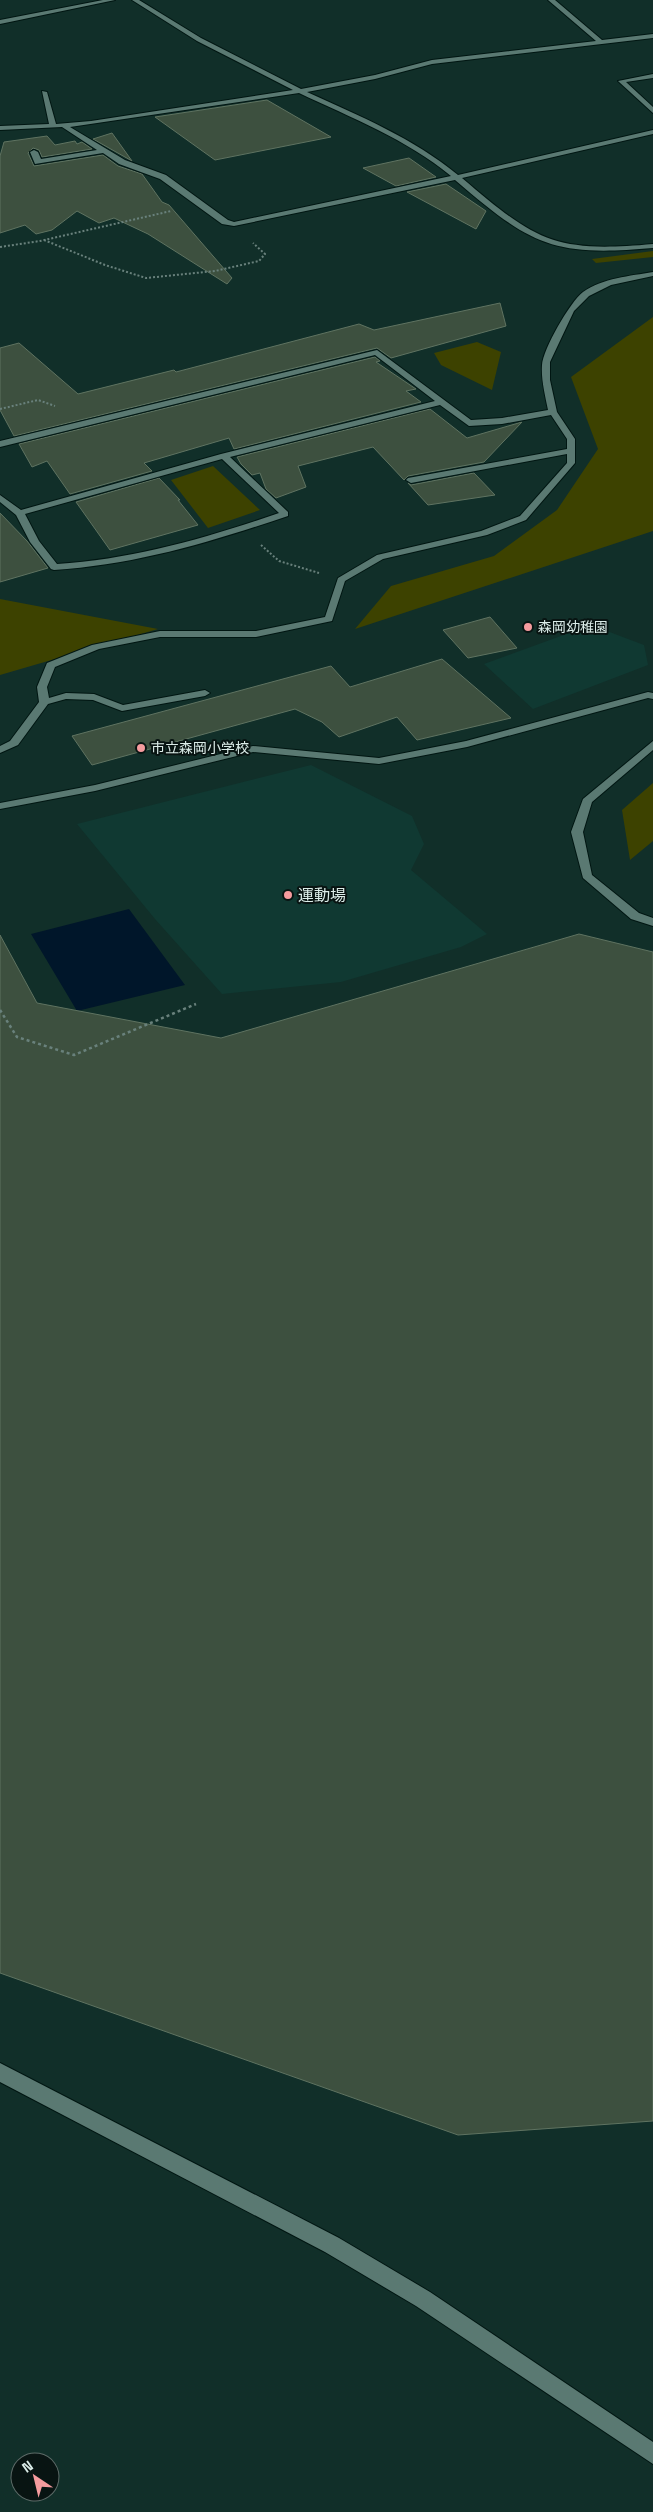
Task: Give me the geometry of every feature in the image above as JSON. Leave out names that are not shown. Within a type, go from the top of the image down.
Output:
[{"type":"street","points":[[0,22],[112,0]]},
{"type":"street","points":[[135,0],[163,19],[300,91],[385,131],[426,154],[458,177],[518,228],[547,242],[578,250],[653,246]]},
{"type":"street","points":[[551,0],[602,43]]},
{"type":"street","points":[[0,128],[64,126],[300,91],[375,77],[432,62],[553,46],[602,43],[653,36]]},
{"type":"street","points":[[653,76],[621,81],[653,111]]},
{"type":"street","points":[[44,92],[53,126]]},
{"type":"street","points":[[64,126],[122,162],[163,178],[198,205],[225,222],[234,224],[458,177],[653,132]]},
{"type":"street","points":[[38,162],[102,151]]},
{"type":"street","points":[[34,152],[38,162],[44,168]]},
{"type":"street","points":[[44,702],[42,686],[51,665],[96,647],[160,634],[256,634],[329,619],[341,580],[380,556],[484,534],[523,518],[571,463],[571,439],[553,412],[546,380],[546,362],[570,310],[586,294],[609,283],[653,274]]},
{"type":"street","points":[[0,444],[377,352],[469,423],[502,421],[553,412]]},
{"type":"street","points":[[20,513],[224,456],[441,402]]},
{"type":"street","points":[[412,480],[571,451]]},
{"type":"street","points":[[0,498],[20,513],[35,542],[54,567],[104,565],[194,545],[285,514],[224,456]]},
{"type":"street","points":[[0,750],[14,743],[44,702],[66,696],[94,697],[122,708],[205,693]]},
{"type":"street","points":[[0,806],[95,788],[253,749],[379,761],[467,744],[639,698],[653,696]]},
{"type":"street","points":[[653,744],[587,801],[577,832],[587,876],[634,916],[653,922]]},
{"type":"street","points":[[0,2072],[332,2245],[423,2299],[653,2454]]},
{"type":"path","points":[[0,248],[44,240],[198,205]]},
{"type":"path","points":[[44,240],[105,265],[146,278],[214,271],[259,261],[265,254],[237,228],[225,222]]},
{"type":"path","points":[[0,408],[38,400],[54,406],[70,428]]},
{"type":"path","points":[[242,529],[280,561],[341,580]]},
{"type":"path","points":[[0,1010],[18,1037],[74,1056],[196,1004]]},
{"type":"shaded area","points":[[591,625],[644,645],[648,665],[533,709],[484,664]]},
{"type":"shaded area","name":"運動場","points":[[311,765],[412,816],[424,844],[411,870],[487,934],[461,947],[341,982],[222,994],[155,919],[77,824]]},
{"type":"shaded area","points":[[129,909],[185,985],[77,1011],[31,934]]},
{"type":"green space","points":[[653,251],[653,257],[596,263],[592,259]]},
{"type":"green space","points":[[653,317],[653,531],[355,629],[391,586],[494,556],[557,510],[598,449],[571,377]]},
{"type":"green space","points":[[477,342],[501,352],[492,390],[441,365],[434,353]]},
{"type":"green space","points":[[213,466],[260,510],[208,528],[171,480]]},
{"type":"green space","points":[[0,599],[158,629],[0,675]]},
{"type":"green space","points":[[653,783],[653,841],[630,860],[622,810]]},
{"type":"building","points":[[267,100],[331,137],[215,160],[155,117]]},
{"type":"building","points":[[112,133],[132,161],[93,139]]},
{"type":"building","points":[[47,136],[55,145],[75,141],[77,144],[82,142],[92,149],[42,157],[39,150],[33,148],[28,153],[34,166],[103,155],[118,166],[142,174],[162,202],[169,205],[232,278],[227,284],[148,234],[114,218],[99,223],[77,211],[52,230],[36,234],[25,225],[0,233],[0,156],[4,142]]},
{"type":"building","points":[[409,158],[436,177],[396,186],[363,168]]},
{"type":"building","points":[[446,184],[486,211],[476,229],[407,192]]},
{"type":"building","points":[[500,303],[506,326],[391,358],[377,348],[14,436],[0,410],[0,348],[19,343],[78,394],[174,370],[176,372],[359,324],[374,330]]},
{"type":"building","points":[[375,357],[380,361],[376,362],[416,389],[406,391],[421,402],[234,449],[229,438],[144,463],[152,471],[70,494],[47,461],[32,467],[19,444]]},
{"type":"building","points":[[430,409],[467,438],[522,422],[484,462],[408,476],[404,480],[373,447],[298,466],[306,487],[276,498],[266,489],[260,473],[252,475],[237,457]]},
{"type":"building","points":[[474,473],[495,495],[428,505],[408,483],[411,485]]},
{"type":"building","points":[[159,478],[180,500],[178,500],[198,525],[110,550],[76,502]]},
{"type":"building","points":[[0,513],[27,541],[48,568],[0,582]]},
{"type":"building","points":[[490,617],[517,648],[468,658],[443,630]]},
{"type":"building","points":[[442,659],[511,718],[417,740],[397,717],[339,737],[322,722],[295,709],[92,765],[72,736],[331,666],[350,687]]},
{"type":"building","points":[[579,934],[653,952],[653,2121],[458,2135],[0,1973],[0,935],[37,1003],[221,1038]]},
{"type":"place","name":"森岡幼稚園","points":[[528,627]]},
{"type":"place","name":"市立森岡小学校","points":[[141,748]]},
{"type":"place","name":"運動場","points":[[288,895]]}]
